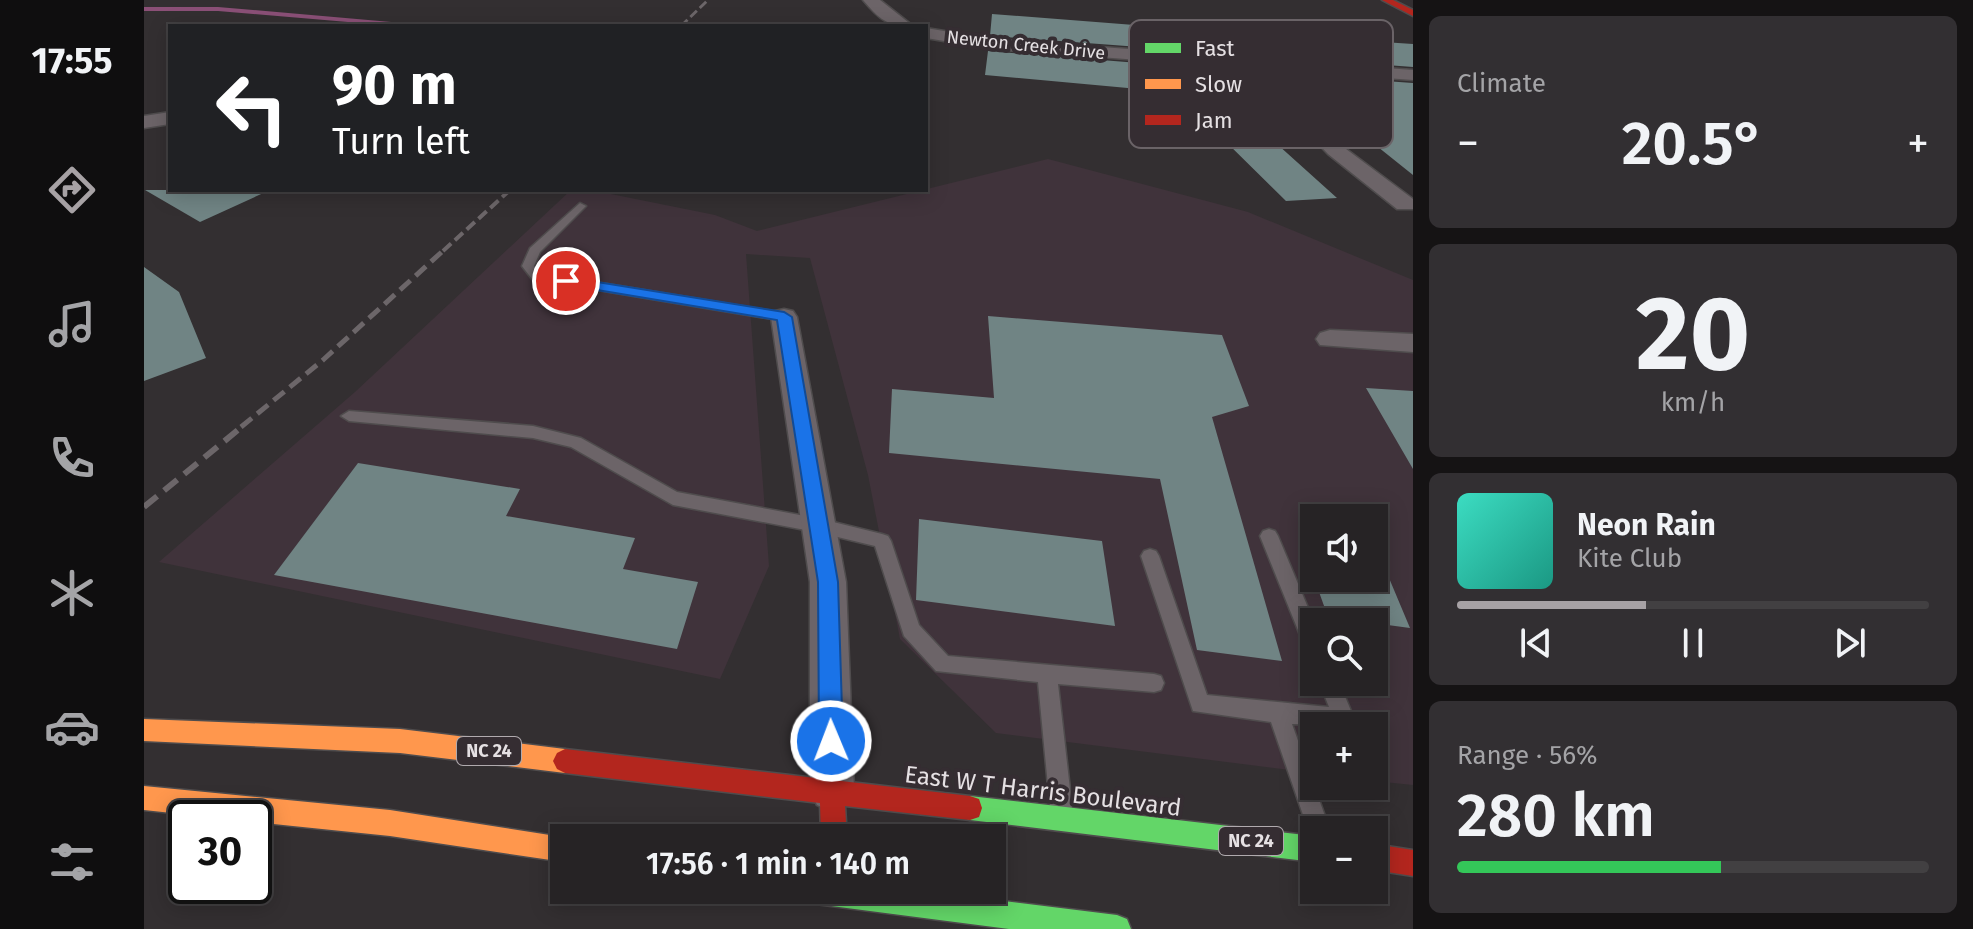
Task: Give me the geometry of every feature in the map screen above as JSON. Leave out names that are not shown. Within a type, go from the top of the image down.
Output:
[{"type":"main road","points":[[1386,0],[1413,13]]},
{"type":"main road","name":"East W T Harris Boulevard","points":[[144,730],[400,741],[1300,847]]},
{"type":"main road","points":[[832,790],[833,824]]},
{"type":"main road","points":[[144,798],[390,823],[550,847]]},
{"type":"main road","points":[[1388,859],[1413,863]]},
{"type":"main road","points":[[834,917],[835,904]]},
{"type":"main road","points":[[926,904],[1117,929]]},
{"type":"street","points":[[871,0],[901,24]]},
{"type":"street","name":"Newton Creek Drive","points":[[928,33],[992,44],[1129,54]]},
{"type":"street","name":"Newton Creek Drive","points":[[1393,74],[1413,75]]},
{"type":"street","points":[[144,122],[168,118]]},
{"type":"street","points":[[1333,148],[1405,204]]},
{"type":"street","points":[[784,317],[828,582],[832,790]]},
{"type":"street","points":[[1330,339],[1413,343]]},
{"type":"lane","points":[[580,206],[534,251],[528,266],[536,276],[784,317]]},
{"type":"lane","points":[[349,416],[533,432],[575,442],[620,466],[645,485],[673,498],[882,541],[911,630],[943,665],[1154,683]]},
{"type":"lane","points":[[1269,536],[1300,611]]},
{"type":"lane","points":[[1150,556],[1200,704],[1344,718],[1335,696]]},
{"type":"lane","points":[[1047,673],[1062,817]]},
{"type":"lane","points":[[1278,713],[1314,816]]},
{"type":"shaded area","points":[[1048,159],[1248,212],[1413,280],[1413,785],[1388,782],[1388,712],[1300,712],[1300,771],[996,733],[900,639],[868,475],[810,258],[746,254],[769,566],[720,679],[159,562],[355,392],[569,192],[601,192],[715,215],[757,231],[915,192],[928,192],[928,189]]},
{"type":"building","points":[[992,14],[1129,25],[1129,46],[990,36]]},
{"type":"building","points":[[1393,43],[1413,44],[1413,67],[1393,65]]},
{"type":"building","points":[[988,51],[1129,62],[1129,88],[985,75]]},
{"type":"building","points":[[1393,82],[1413,83],[1413,175],[1379,148],[1393,148]]},
{"type":"building","points":[[1232,148],[1281,148],[1337,198],[1286,201]]},
{"type":"building","points":[[145,190],[266,192],[200,222]]},
{"type":"building","points":[[144,267],[179,292],[206,358],[144,381]]},
{"type":"building","points":[[988,316],[1222,335],[1249,406],[1212,417],[1282,661],[1197,650],[1160,479],[889,453],[892,389],[994,398]]},
{"type":"building","points":[[1366,388],[1413,391],[1413,469]]},
{"type":"building","points":[[358,463],[520,489],[506,516],[635,538],[623,569],[698,582],[677,649],[274,575]]},
{"type":"building","points":[[919,519],[1102,541],[1115,626],[916,600]]},
{"type":"building","points":[[1389,578],[1410,628],[1388,625],[1388,608],[1325,608],[1319,592],[1388,592]]},
{"type":"waterway","points":[[144,9],[218,9],[391,24]]},
{"type":"railway","points":[[683,24],[708,0]]},
{"type":"railway","points":[[443,251],[508,192]]},
{"type":"railway","points":[[241,427],[323,360],[445,249]]},
{"type":"railway","points":[[144,507],[244,425]]},
{"type":"traffic: fast","points":[[970,808],[1300,847]]},
{"type":"traffic: fast","points":[[919,904],[1117,929]]},
{"type":"traffic: slow","points":[[144,730],[400,741],[565,761]]},
{"type":"traffic: slow","points":[[144,798],[390,823],[550,847]]},
{"type":"traffic: jam","points":[[1386,0],[1413,13]]},
{"type":"traffic: jam","points":[[565,761],[970,808]]},
{"type":"traffic: jam","points":[[832,790],[833,824]]},
{"type":"traffic: jam","points":[[1388,859],[1413,863]]},
{"type":"route","points":[[566,281],[784,317],[828,582],[831,741]]}]
